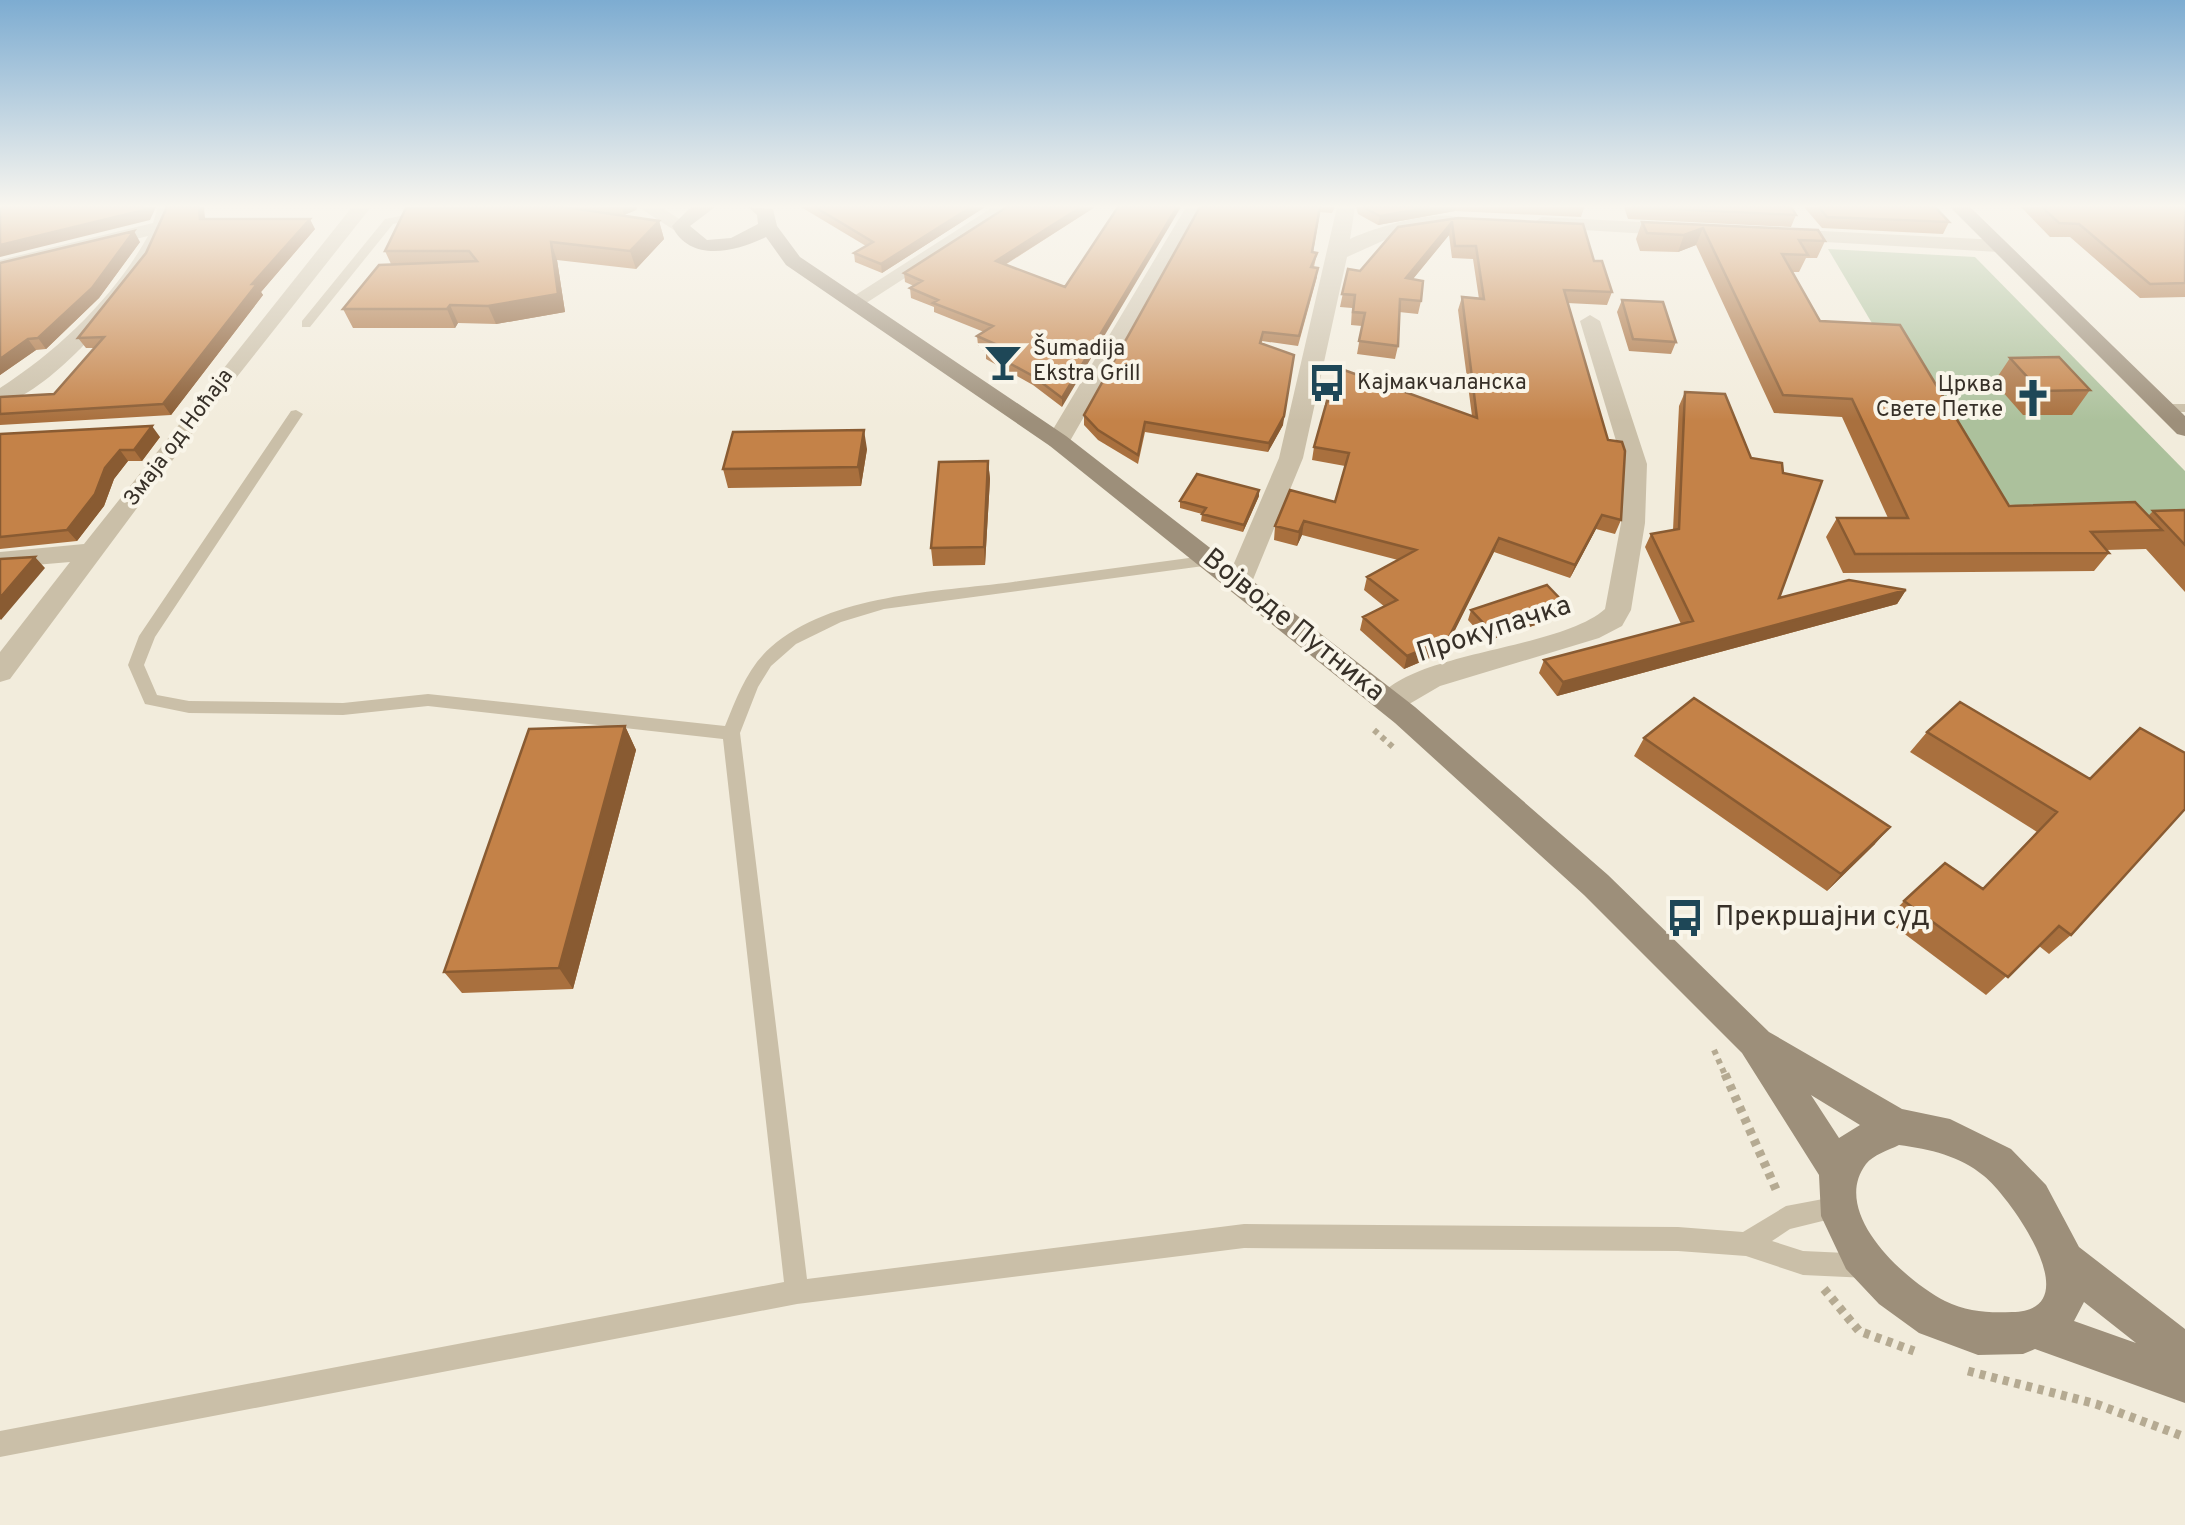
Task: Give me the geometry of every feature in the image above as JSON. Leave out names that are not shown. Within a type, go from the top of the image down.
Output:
[{"type":"street","points":[[0,398],[73,342],[109,308],[127,278]]},
{"type":"street","name":"Змаја од Ноћаја","points":[[0,672],[187,425],[305,278]]},
{"type":"street","name":"Војводе Путника","points":[[818,278],[1058,441],[1239,582],[1375,711],[1596,885],[1755,1040],[1898,1127],[1948,1135],[2000,1165],[2042,1209],[2064,1261],[2185,1355]]},
{"type":"street","points":[[853,303],[893,278]]},
{"type":"street","points":[[1058,441],[1154,278]]},
{"type":"street","points":[[1239,582],[1290,458],[1332,278]]},
{"type":"street","points":[[2033,278],[2174,408],[2185,428]]},
{"type":"street","name":"Прокупачка","points":[[1375,711],[1430,679],[1589,631],[1618,610],[1634,522],[1634,464],[1590,321]]},
{"type":"street","points":[[150,427],[187,425]]},
{"type":"street","points":[[0,560],[94,551]]},
{"type":"street","name":"Војводе Путника","points":[[1755,1040],[1839,1189],[1848,1236],[1868,1266],[1906,1304],[1953,1330],[2000,1338],[2038,1329],[2185,1382]]},
{"type":"street","points":[[1839,1189],[1850,1148],[1871,1133],[1898,1127]]},
{"type":"street","points":[[2038,1329],[2061,1301],[2064,1261]]},
{"type":"lane","points":[[306,324],[343,278]]},
{"type":"lane","points":[[296,414],[147,636],[136,665],[151,700],[189,707],[343,709],[428,700],[731,733]]},
{"type":"lane","points":[[797,1292],[731,733],[763,664],[794,636],[832,618],[884,604],[1211,560]]},
{"type":"lane","points":[[1746,1244],[1839,1189]]},
{"type":"lane","points":[[0,1444],[797,1292],[1244,1236],[1746,1244],[1802,1263],[1868,1266]]},
{"type":"path","points":[[1375,711],[1405,758]]},
{"type":"path","points":[[1712,1047],[1770,1170],[1786,1218]]},
{"type":"path","points":[[1802,1263],[1859,1331],[1926,1356]]},
{"type":"path","points":[[1960,1368],[2096,1404],[2185,1437]]},
{"type":"green space","points":[[1845,278],[1996,278],[2185,471],[2185,519],[1978,502]]},
{"type":"building","points":[[0,278],[99,278],[38,338],[28,339],[0,359]]},
{"type":"building","points":[[126,278],[257,278],[252,284],[257,284],[163,404],[0,414],[0,397],[54,394],[104,337],[78,338]]},
{"type":"building","points":[[368,278],[556,278],[558,294],[488,306],[450,305],[447,309],[343,309]]},
{"type":"building","points":[[916,278],[1042,278],[1065,287],[1071,278],[1134,278],[1062,398],[1033,376],[985,350],[995,344],[977,336],[993,326],[933,303],[938,300],[910,288],[922,281]]},
{"type":"building","points":[[1160,278],[1315,278],[1299,336],[1263,332],[1260,343],[1294,355],[1284,416],[1269,443],[1145,422],[1138,455],[1098,430],[1084,415]]},
{"type":"building","points":[[1346,278],[1423,281],[1421,301],[1400,299],[1398,346],[1359,341],[1365,313],[1353,312],[1355,295],[1342,294]]},
{"type":"building","points":[[1481,278],[1608,278],[1612,292],[1564,290],[1608,440],[1622,442],[1625,451],[1621,520],[1602,515],[1575,565],[1499,538],[1448,639],[1407,656],[1363,617],[1397,600],[1367,577],[1416,550],[1304,521],[1299,532],[1275,526],[1290,490],[1335,502],[1349,453],[1314,447],[1327,401],[1339,403],[1344,370],[1477,418],[1462,297],[1484,299]]},
{"type":"building","points":[[1727,278],[1796,278],[1820,321],[1900,325],[2009,506],[2135,502],[2162,530],[2091,532],[2109,553],[1855,554],[1837,518],[1908,518],[1852,399],[1783,395]]},
{"type":"building","points":[[2143,278],[2185,278],[2185,283],[2150,284]]},
{"type":"building","points":[[1622,300],[1663,302],[1676,342],[1633,339]]},
{"type":"building","points":[[2059,357],[2090,390],[2040,391],[2010,358]]},
{"type":"building","points":[[1685,392],[1725,394],[1751,458],[1782,463],[1783,473],[1822,481],[1779,598],[1849,580],[1906,590],[1563,682],[1544,660],[1693,621],[1651,534],[1679,529]]},
{"type":"building","points":[[152,426],[134,450],[120,450],[105,468],[95,494],[67,530],[0,537],[0,434]]},
{"type":"building","points":[[864,430],[858,467],[723,469],[733,432]]},
{"type":"building","points":[[988,461],[984,547],[931,548],[939,462]]},
{"type":"building","points":[[1197,474],[1259,490],[1244,525],[1202,514],[1206,508],[1180,501]]},
{"type":"building","points":[[2185,510],[2185,545],[2153,511]]},
{"type":"building","points":[[35,557],[0,598],[0,559]]},
{"type":"building","points":[[1547,585],[1567,606],[1491,631],[1471,610]]},
{"type":"building","points":[[1694,698],[1890,827],[1841,874],[1644,738]]},
{"type":"building","points":[[1960,702],[2090,779],[2140,728],[2185,753],[2185,809],[2071,935],[2059,926],[2008,977],[1904,901],[1945,863],[1983,889],[2057,812],[1927,732]]},
{"type":"building","points":[[625,726],[559,968],[444,972],[529,729]]},
{"type":"place","name":"Šumadija Ekstra Grill","points":[[1003,362]]},
{"type":"place","name":"Кајмакчаланска","points":[[1327,383]]},
{"type":"place","name":"Црква Свете Петке","points":[[2033,398]]},
{"type":"place","name":"Прекршајни суд","points":[[1685,918]]}]
